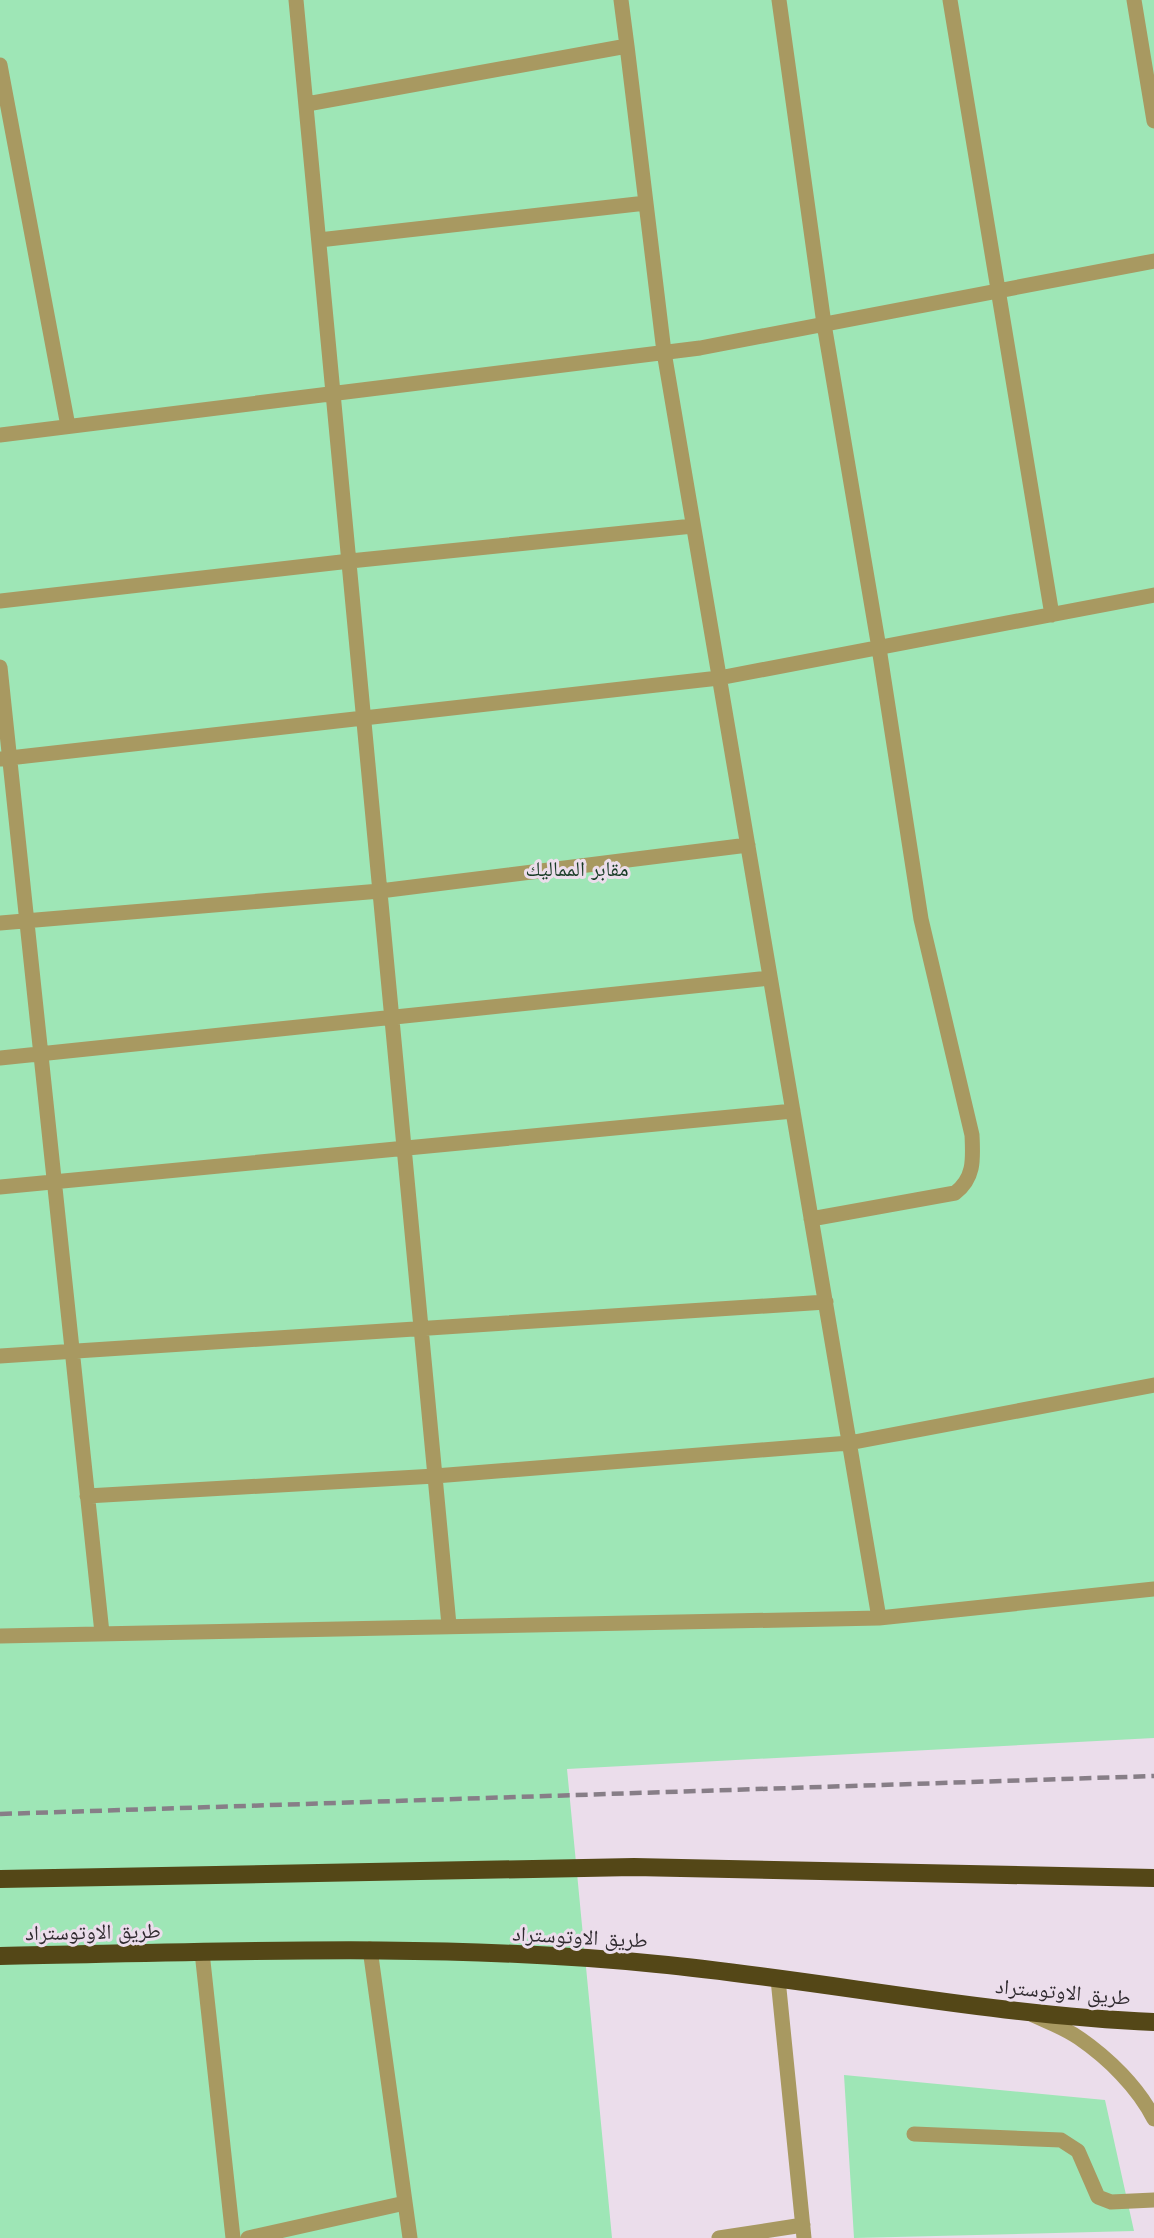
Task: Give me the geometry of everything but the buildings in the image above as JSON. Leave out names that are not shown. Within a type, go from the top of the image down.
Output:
[{"type":"highway","points":[[0,1879],[634,1867],[1154,1878]]},
{"type":"highway","name":"طريق الاوتوستراد","points":[[0,1956],[370,1949],[656,1964],[1030,2014],[1154,2022]]},
{"type":"street","points":[[296,0],[449,1625]]},
{"type":"street","points":[[621,0],[664,352],[879,1618]]},
{"type":"street","points":[[779,0],[824,324],[879,648],[921,919],[972,1135],[971,1175],[964,1186],[955,1193],[811,1219]]},
{"type":"street","points":[[950,0],[1052,615]]},
{"type":"street","points":[[1134,0],[1154,121]]},
{"type":"street","points":[[307,104],[627,46]]},
{"type":"street","points":[[0,65],[69,426]]},
{"type":"street","points":[[319,240],[646,203]]},
{"type":"street","points":[[0,435],[664,352],[1154,261]]},
{"type":"street","points":[[0,601],[350,561],[693,526]]},
{"type":"street","points":[[5,758],[719,678],[1154,595]]},
{"type":"street","points":[[0,667],[5,758],[26,921],[102,1633]]},
{"type":"street","points":[[0,923],[380,891],[748,845]]},
{"type":"street","points":[[0,1058],[770,978]]},
{"type":"street","points":[[0,1187],[793,1111]]},
{"type":"street","points":[[0,1356],[826,1302]]},
{"type":"street","points":[[87,1496],[435,1476],[849,1443],[1154,1385]]},
{"type":"street","points":[[0,1636],[449,1625],[879,1618],[1154,1589]]},
{"type":"street","points":[[370,1949],[410,2238]]},
{"type":"street","points":[[202,1952],[233,2238]]},
{"type":"street","points":[[718,2238],[803,2232],[778,1979]]},
{"type":"street","points":[[1030,2014],[1077,2037],[1116,2069],[1148,2107],[1154,2119]]},
{"type":"street","points":[[914,2134],[1060,2140],[1078,2151],[1098,2197],[1111,2202],[1154,2200]]},
{"type":"street","points":[[248,2238],[405,2204]]},
{"type":"green space","name":"مقابر المماليك","points":[[0,0],[1154,0],[1154,1738],[567,1769],[612,2238],[0,2238]]},
{"type":"green space","points":[[844,2075],[1105,2100],[1134,2231],[854,2238]]},
{"type":"railway","points":[[0,1814],[1154,1776]]}]
